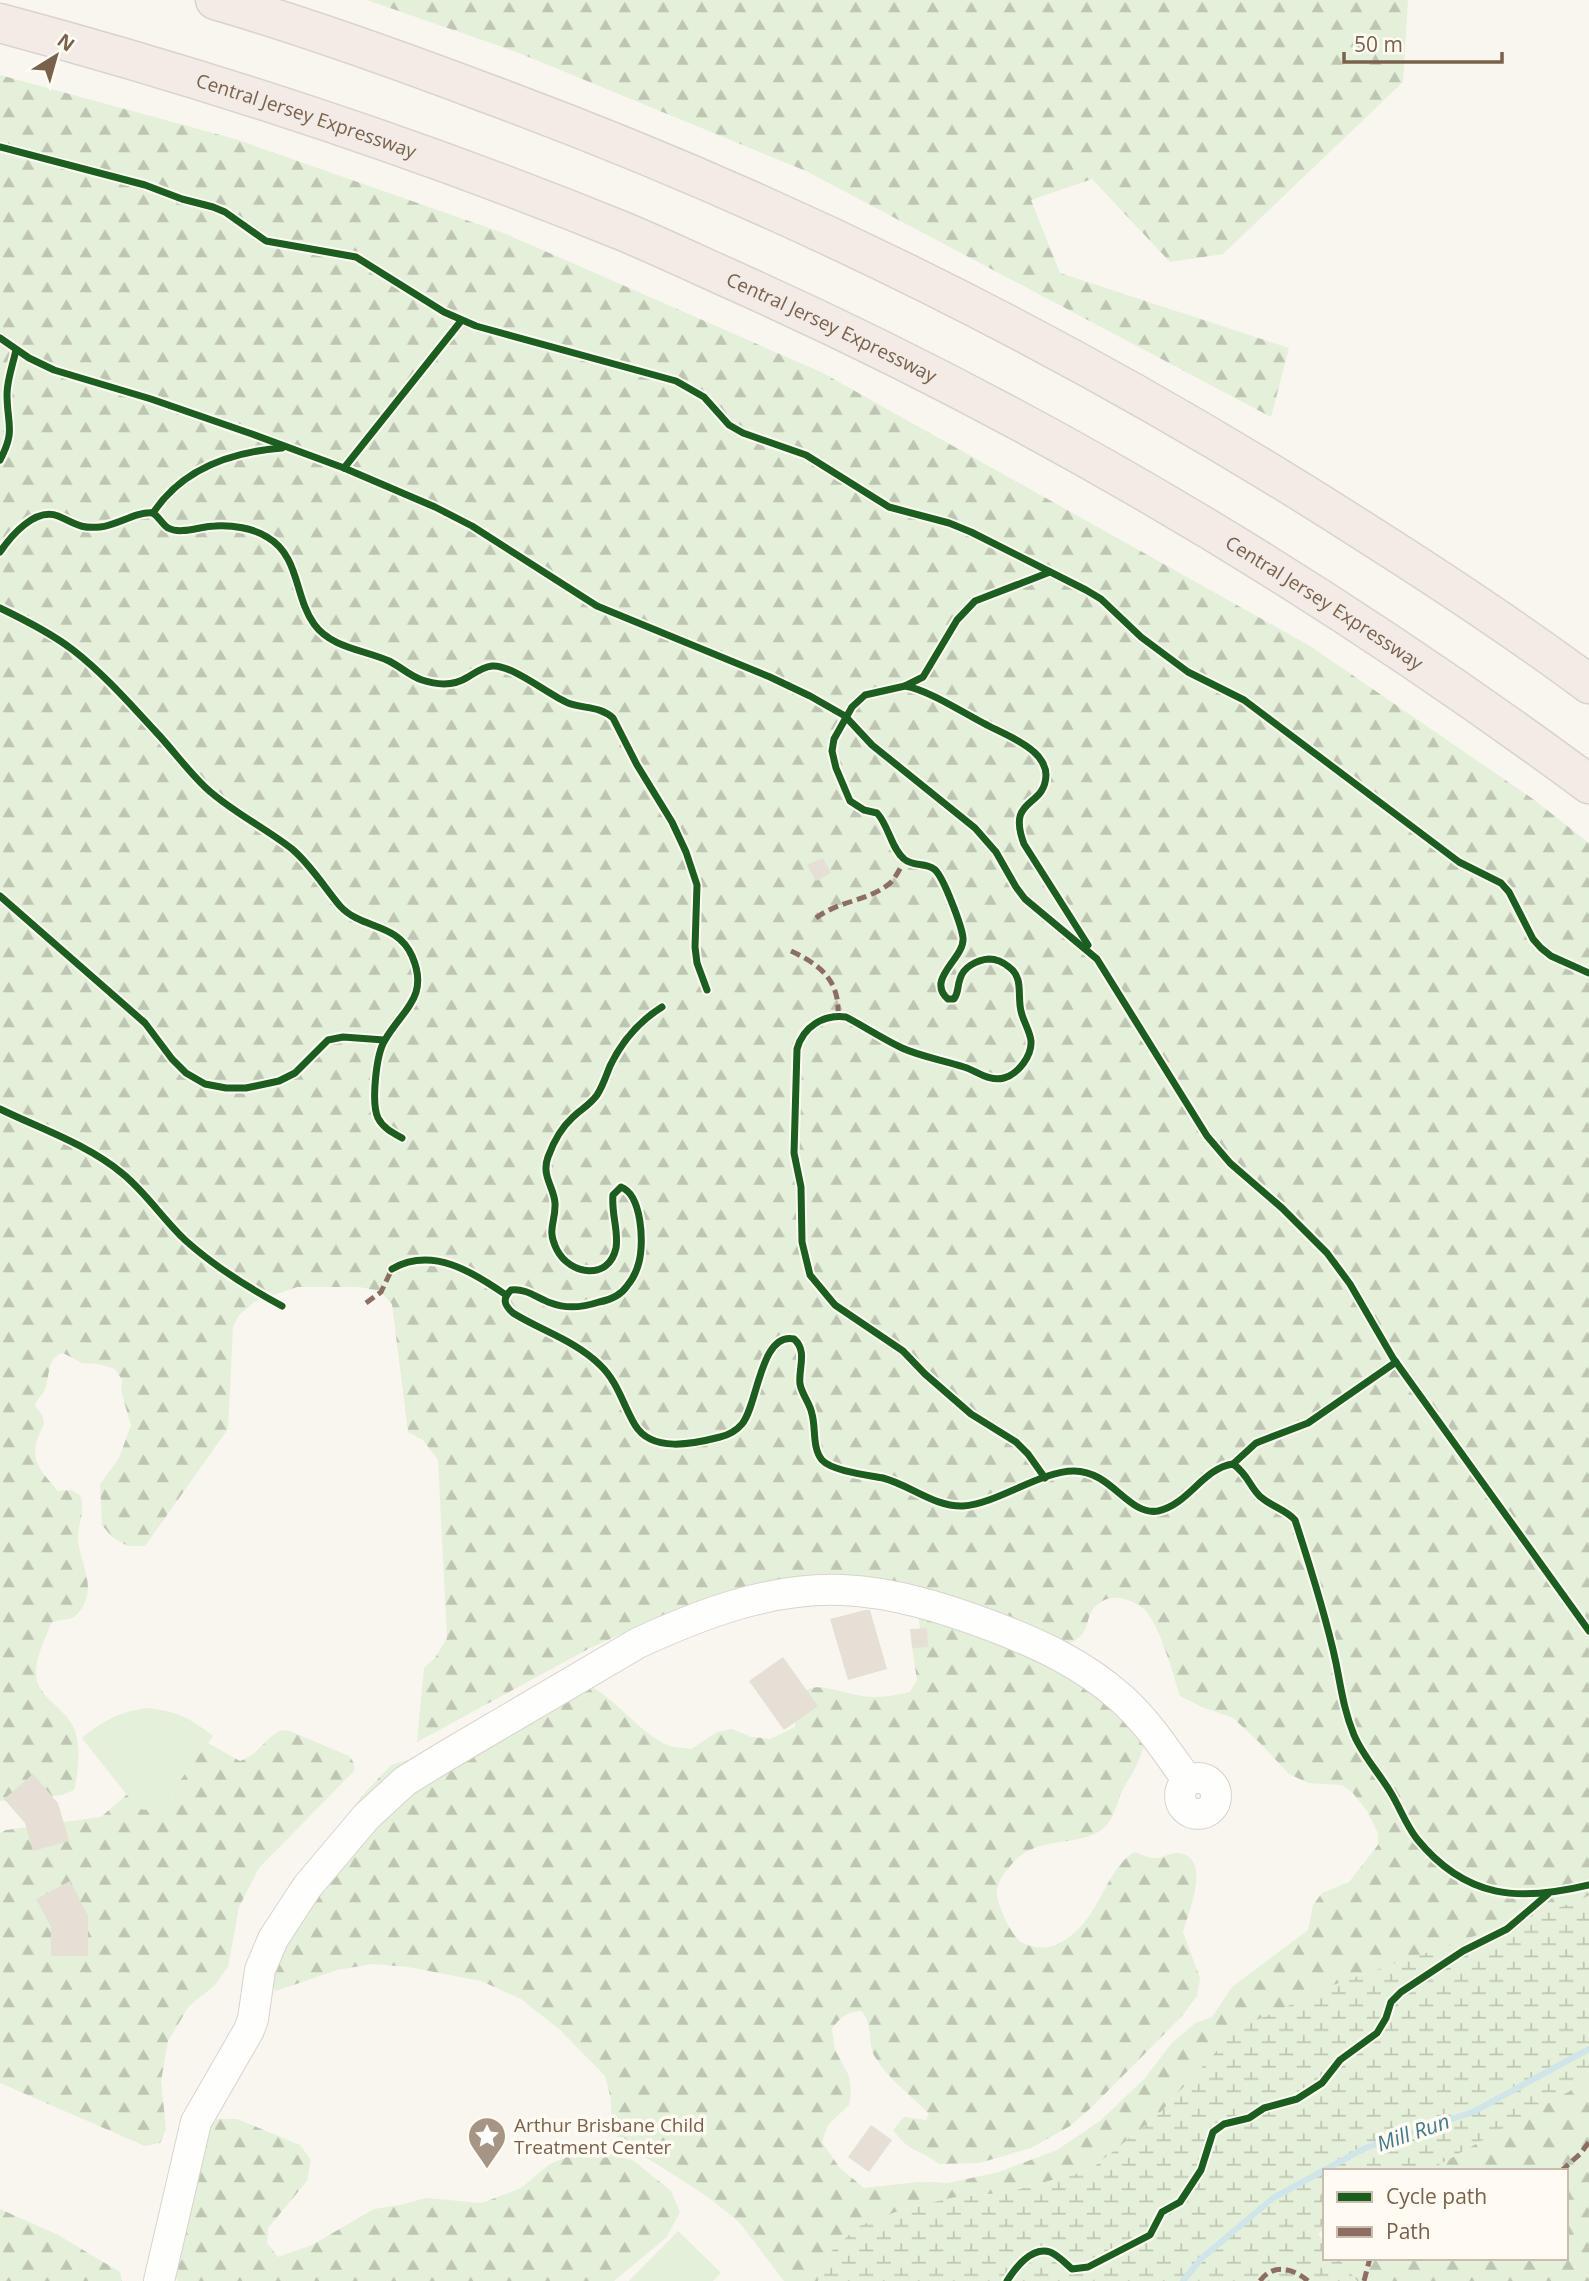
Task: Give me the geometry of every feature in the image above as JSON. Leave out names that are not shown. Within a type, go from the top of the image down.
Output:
[{"type":"highway","points":[[215,0],[391,58],[559,120],[792,219],[932,285],[1188,423],[1315,500],[1435,577],[1589,684]]},
{"type":"highway","name":"Central Jersey Expressway","points":[[0,23],[201,79],[399,145],[629,234],[813,317],[1036,429],[1164,502],[1286,576],[1418,662],[1589,784]]},
{"type":"street","points":[[159,2281],[196,2122],[249,2030],[253,2020],[260,1970],[273,1939],[307,1887],[366,1817],[405,1782],[638,1643],[719,1610],[794,1593],[818,1590],[853,1591],[919,1603],[970,1618],[1041,1645],[1079,1666],[1100,1680],[1135,1712],[1188,1781]]},
{"type":"green space","points":[[367,0],[1408,0],[1403,82],[1223,254],[1170,262],[1092,179],[1031,200],[1060,273],[1289,348],[1271,417],[806,171],[519,53]]},
{"type":"green space","points":[[0,75],[235,139],[506,234],[821,372],[1310,646],[1533,799],[1589,843],[1589,1895],[1341,1982],[1237,2029],[1158,2115],[1090,2170],[1009,2192],[951,2198],[904,2209],[859,2226],[827,2255],[818,2281],[784,2281],[739,2222],[708,2197],[628,2146],[617,2136],[611,2125],[611,2099],[605,2076],[559,2029],[521,1999],[481,1981],[408,1967],[373,1964],[337,1970],[276,1991],[264,1980],[332,1838],[361,1797],[391,1765],[462,1744],[592,1687],[653,1737],[669,1746],[691,1749],[717,1732],[732,1729],[751,1737],[770,1739],[795,1727],[797,1707],[802,1695],[809,1689],[819,1687],[871,1697],[910,1692],[917,1680],[912,1646],[920,1629],[918,1613],[1068,1661],[1146,1741],[1109,1823],[1087,1837],[1040,1846],[1020,1856],[998,1886],[997,1896],[1001,1910],[1021,1942],[1039,1948],[1052,1946],[1072,1935],[1083,1924],[1115,1872],[1134,1852],[1154,1858],[1175,1853],[1188,1857],[1194,1864],[1196,1887],[1183,1932],[1200,1978],[1197,1996],[1182,2016],[1070,2126],[1031,2148],[979,2163],[939,2164],[899,2137],[893,2130],[904,2117],[926,2120],[929,2114],[893,2080],[875,2057],[868,2023],[861,2011],[844,2016],[832,2029],[835,2050],[849,2076],[849,2105],[828,2125],[822,2142],[839,2167],[864,2188],[918,2182],[948,2183],[999,2172],[1057,2150],[1100,2121],[1145,2078],[1171,2044],[1195,2023],[1212,2017],[1232,1987],[1308,1930],[1313,1905],[1322,1893],[1349,1882],[1378,1845],[1378,1833],[1367,1811],[1352,1792],[1342,1785],[1308,1783],[1289,1774],[1233,1718],[1180,1696],[1153,1621],[1139,1606],[1117,1598],[1099,1603],[1090,1614],[1082,1635],[1068,1644],[924,1595],[724,1598],[648,1622],[590,1648],[417,1742],[424,1668],[435,1658],[447,1638],[438,1460],[423,1440],[408,1432],[392,1304],[380,1291],[359,1287],[297,1287],[254,1302],[239,1315],[233,1327],[228,1429],[145,1546],[128,1546],[113,1538],[102,1525],[100,1484],[119,1458],[131,1425],[121,1391],[122,1380],[115,1369],[82,1363],[63,1353],[53,1359],[46,1387],[35,1406],[42,1415],[44,1424],[36,1444],[36,1460],[58,1491],[71,1490],[80,1495],[82,1512],[78,1538],[88,1589],[87,1597],[77,1614],[72,1618],[51,1623],[39,1655],[36,1674],[44,1694],[66,1715],[74,1728],[78,1745],[77,1774],[74,1790],[62,1795],[0,1801]]},
{"type":"green space","points":[[146,1708],[182,1716],[213,1736],[158,1811],[138,1809],[82,1738],[111,1718]]},
{"type":"green space","points":[[281,1730],[349,1756],[354,1763],[354,1771],[259,1868],[239,1907],[228,1967],[214,1986],[189,2006],[168,2041],[161,2081],[166,2129],[160,2143],[145,2146],[0,2083],[0,1833],[101,1817],[184,1745],[206,1742],[240,1761]]},
{"type":"green space","points":[[1589,1895],[1589,2080],[1432,2169],[1323,2169],[1323,2230],[1318,2234],[1323,2240],[1323,2260],[1340,2260],[1357,2281],[818,2281],[827,2255],[859,2226],[904,2209],[951,2198],[1009,2192],[1090,2170],[1158,2115],[1237,2029],[1341,1982]]},
{"type":"green space","points":[[1589,2080],[1589,2281],[1357,2281],[1340,2260],[1568,2260],[1568,2169],[1432,2169]]},
{"type":"green space","points":[[217,2119],[237,2119],[300,2145],[311,2160],[307,2181],[268,2228],[267,2243],[278,2257],[312,2245],[374,2209],[426,2198],[482,2203],[521,2188],[550,2164],[577,2153],[606,2153],[634,2161],[671,2191],[680,2212],[666,2238],[614,2281],[178,2281],[161,2259],[196,2142]]},
{"type":"green space","points":[[0,2209],[58,2235],[120,2272],[122,2281],[0,2281]]},
{"type":"green space","points":[[678,2231],[721,2273],[713,2281],[629,2281]]},
{"type":"building","points":[[823,858],[831,873],[816,881],[807,865]]},
{"type":"building","points":[[870,1610],[887,1669],[848,1680],[830,1619]]},
{"type":"building","points":[[927,1628],[928,1647],[912,1648],[910,1629]]},
{"type":"building","points":[[783,1657],[818,1706],[784,1730],[749,1681]]},
{"type":"building","points":[[33,1774],[58,1803],[69,1841],[33,1851],[25,1823],[4,1799]]},
{"type":"building","points":[[70,1881],[88,1916],[88,1956],[51,1956],[51,1927],[36,1899]]},
{"type":"building","points":[[871,2125],[892,2140],[869,2172],[848,2157]]},
{"type":"waterway","name":"Mill Run","points":[[1326,2169],[1365,2148],[1473,2112],[1589,2049]]},
{"type":"waterway","name":"Mill Run","points":[[1183,2281],[1202,2258],[1273,2198],[1323,2171]]},
{"type":"marked path","points":[[816,918],[881,890],[894,879],[905,860]]},
{"type":"marked path","points":[[791,951],[820,968],[832,984],[836,993],[838,1016]]},
{"type":"marked path","points":[[366,1303],[381,1292],[392,1269],[396,1267]]},
{"type":"marked path","points":[[1563,2169],[1589,2142]]},
{"type":"marked path","points":[[1364,2281],[1369,2260]]},
{"type":"marked path","points":[[1260,2281],[1265,2275],[1283,2269],[1308,2281]]},
{"type":"cycle path","points":[[0,147],[145,185],[213,207],[225,212],[266,241],[356,257],[444,312],[476,326],[676,381],[704,397],[729,425],[743,433],[806,455],[889,507],[949,523],[971,532],[1086,590],[1101,599],[1141,637],[1188,672],[1244,700],[1459,862],[1501,883],[1541,948],[1551,956],[1589,973]]},
{"type":"cycle path","points":[[344,468],[461,321]]},
{"type":"cycle path","points":[[0,338],[29,358],[54,370],[151,399],[252,434],[344,468],[435,507],[472,526],[597,606],[770,677],[845,716],[872,745],[975,828],[996,852],[1025,899],[1097,959],[1207,1136],[1230,1163],[1282,1208],[1327,1253],[1350,1284],[1393,1358],[1589,1631]]},
{"type":"cycle path","points":[[0,460],[8,441],[10,427],[7,389],[16,350]]},
{"type":"cycle path","points":[[282,448],[226,459],[193,474],[178,485],[153,513],[173,530],[228,526],[249,529],[267,537],[278,545],[291,565],[314,624],[321,632],[339,643],[389,661],[418,678],[434,683],[457,682],[486,667],[500,667],[568,703],[597,710],[613,718],[686,852],[697,885],[695,947],[697,963],[707,990]]},
{"type":"cycle path","points":[[0,552],[17,531],[32,519],[41,516],[49,514],[78,525],[93,527],[107,526],[140,514],[153,513]]},
{"type":"cycle path","points":[[1045,1478],[1016,1442],[971,1414],[903,1351],[835,1305],[810,1275],[802,1242],[801,1187],[794,1153],[797,1049],[809,1028],[822,1020],[846,1017],[902,1048],[993,1079],[1014,1073],[1029,1053],[1031,1041],[1021,1011],[1017,976],[1007,965],[992,959],[975,963],[962,975],[954,999],[948,999],[942,991],[943,976],[962,946],[963,938],[947,891],[934,869],[908,861],[900,854],[877,813],[864,810],[850,801],[832,751],[834,739],[852,707],[865,695],[905,686],[923,677],[957,620],[975,601],[1050,572]]},
{"type":"cycle path","points":[[0,608],[47,632],[84,659],[126,700],[206,788],[226,805],[299,855],[349,914],[398,937],[406,945],[417,970],[416,993],[382,1047],[375,1090],[376,1111],[380,1122],[402,1138]]},
{"type":"cycle path","points":[[905,686],[936,697],[1017,740],[1040,759],[1046,772],[1044,786],[1023,810],[1020,829],[1024,844],[1088,945]]},
{"type":"cycle path","points":[[0,896],[145,1023],[186,1073],[205,1084],[246,1088],[279,1081],[295,1073],[328,1040],[343,1037],[384,1040]]},
{"type":"cycle path","points":[[662,1007],[645,1019],[625,1040],[597,1095],[558,1135],[546,1164],[555,1203],[552,1236],[563,1258],[580,1269],[598,1270],[612,1259],[617,1242],[613,1195],[621,1187],[628,1192],[637,1209],[641,1232],[641,1254],[634,1274],[625,1289],[615,1297],[581,1306],[557,1305],[527,1292],[511,1290],[505,1302],[513,1313],[591,1357],[611,1379],[642,1434],[662,1443],[686,1444],[709,1440],[737,1429],[747,1415],[767,1358],[783,1340],[794,1339],[801,1349],[800,1384],[811,1410],[817,1450],[822,1460],[841,1470],[893,1481],[942,1503],[963,1506],[976,1504],[1047,1476],[1074,1471],[1099,1478],[1138,1507],[1147,1511],[1158,1511],[1178,1502],[1213,1472],[1233,1464],[1243,1473],[1258,1495],[1295,1520],[1327,1627],[1354,1735],[1417,1839],[1455,1874],[1495,1891],[1539,1893],[1589,1885]]},
{"type":"cycle path","points":[[0,1109],[109,1163],[131,1181],[196,1250],[232,1276],[282,1306]]},
{"type":"cycle path","points":[[392,1269],[422,1260],[437,1261],[466,1271],[506,1295]]},
{"type":"cycle path","points":[[1233,1464],[1256,1443],[1308,1423],[1396,1362]]},
{"type":"cycle path","points":[[1007,2281],[1019,2265],[1037,2252],[1053,2253],[1072,2269],[1088,2267],[1150,2235],[1162,2212],[1180,2202],[1201,2170],[1213,2132],[1224,2124],[1249,2118],[1264,2108],[1297,2099],[1322,2083],[1340,2060],[1377,2033],[1391,2002],[1401,1992],[1463,1951],[1507,1929],[1548,1894]]},
{"type":"place","name":"Arthur Brisbane Child Treatment Center","points":[[487,2170]]}]
